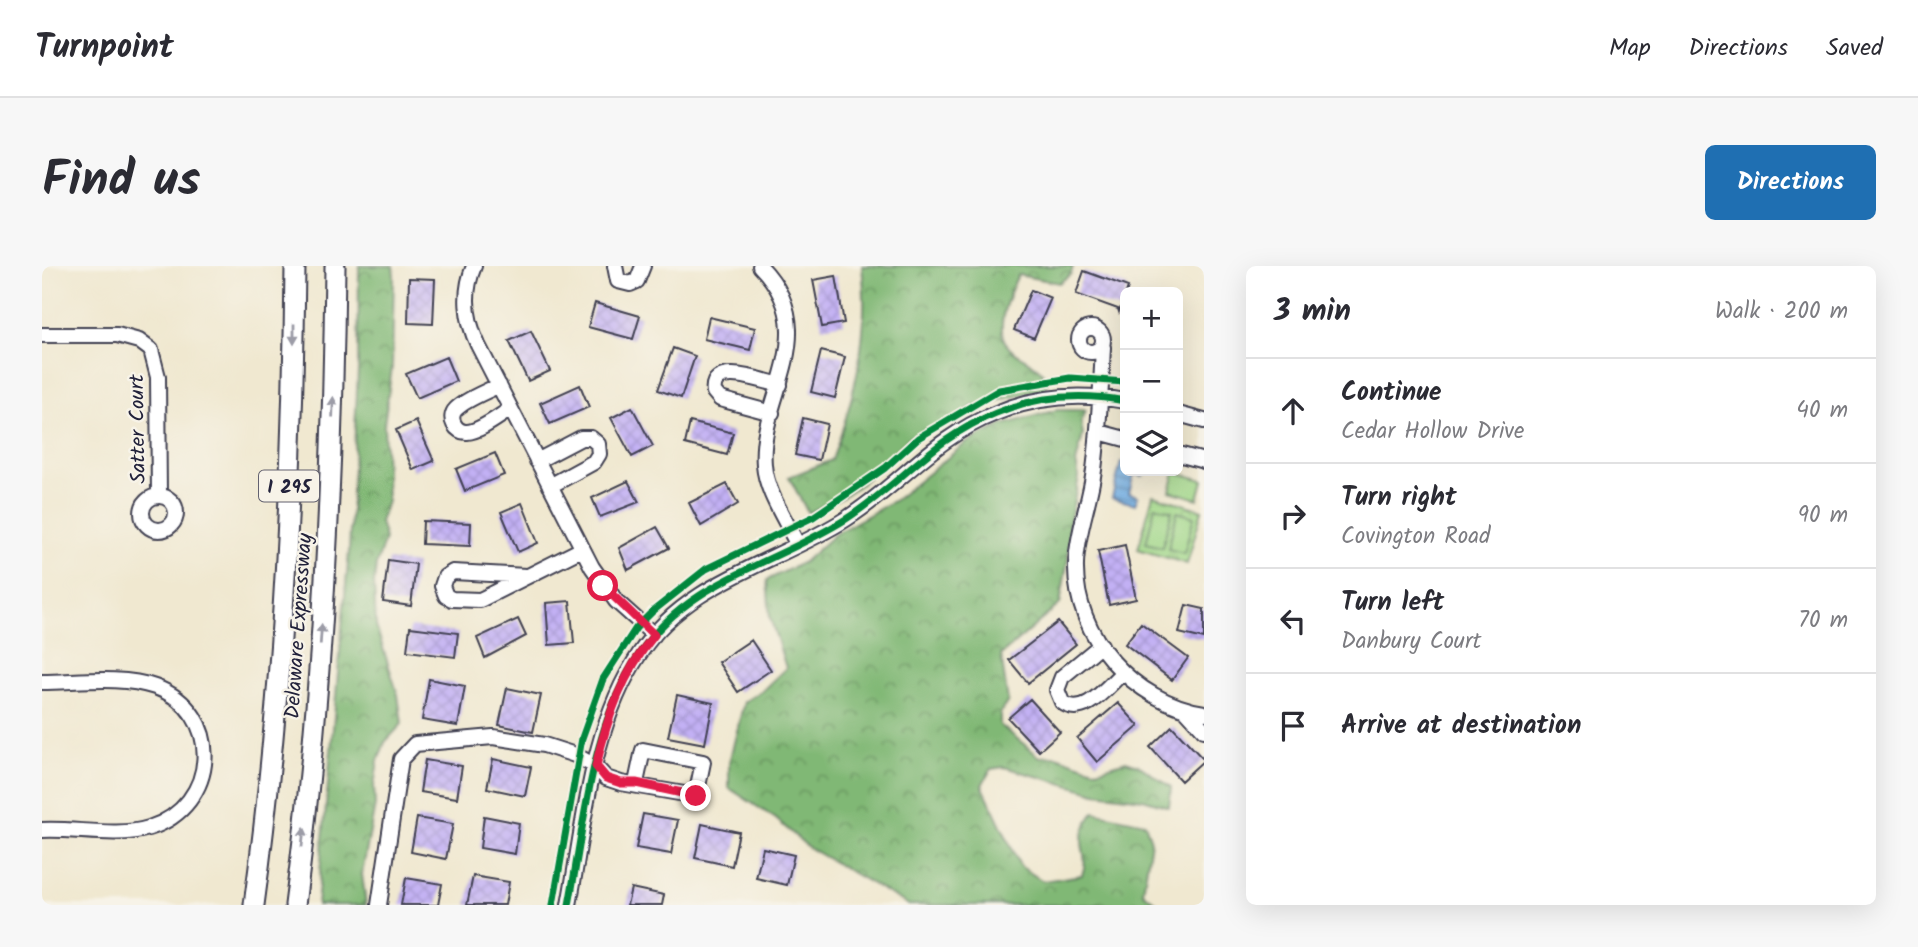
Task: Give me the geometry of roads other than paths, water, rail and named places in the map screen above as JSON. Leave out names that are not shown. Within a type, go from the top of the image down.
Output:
[{"type":"highway","name":"Delaware Expressway","points":[[254,905],[280,646],[292,419],[295,266]]},
{"type":"highway","name":"Delaware Expressway","points":[[295,905],[316,702],[324,587],[335,266]]},
{"type":"street","points":[[474,266],[467,294],[474,335],[603,586],[654,635]]},
{"type":"street","points":[[615,266],[618,281],[630,284],[637,281],[643,266]]},
{"type":"street","points":[[760,266],[780,295],[787,317],[788,348],[764,447],[765,473],[797,544]]},
{"type":"street","name":"Satter Court","points":[[42,335],[117,335],[139,341],[151,349],[158,377],[159,496]]},
{"type":"street","points":[[1102,348],[1099,432],[1076,565],[1080,600],[1101,645],[1122,673],[1154,696],[1185,709],[1204,713]]},
{"type":"street","points":[[772,413],[720,399],[714,392],[713,383],[717,377],[727,374],[780,385]]},
{"type":"street","points":[[499,384],[455,410],[452,418],[455,426],[464,432],[471,432],[511,409]]},
{"type":"street","points":[[569,905],[596,766],[615,698],[632,664],[654,635],[696,597],[845,520],[873,501],[934,446],[976,421],[1036,401],[1100,397],[1120,400]]},
{"type":"street","points":[[1183,415],[1204,421]]},
{"type":"street","points":[[1099,432],[1120,438]]},
{"type":"street","points":[[537,461],[581,438],[591,438],[598,444],[599,454],[594,462],[550,486]]},
{"type":"street","points":[[1183,455],[1204,461]]},
{"type":"street","points":[[526,576],[453,572],[445,577],[442,586],[446,596],[452,599],[480,600],[582,549]]},
{"type":"street","points":[[1101,645],[1062,677],[1057,690],[1062,702],[1073,708],[1084,706],[1122,673]]},
{"type":"street","points":[[42,830],[126,831],[158,825],[186,806],[199,783],[206,762],[202,737],[193,718],[167,693],[146,685],[45,678]]},
{"type":"street","points":[[1185,709],[1204,730]]},
{"type":"street","points":[[379,905],[401,759],[415,744],[493,737],[544,745],[575,755],[596,766],[606,778],[696,796],[703,762],[643,750],[636,783]]},
{"type":"water","points":[[1120,466],[1120,476],[1133,476],[1129,493],[1138,496],[1135,504],[1112,498]]}]
